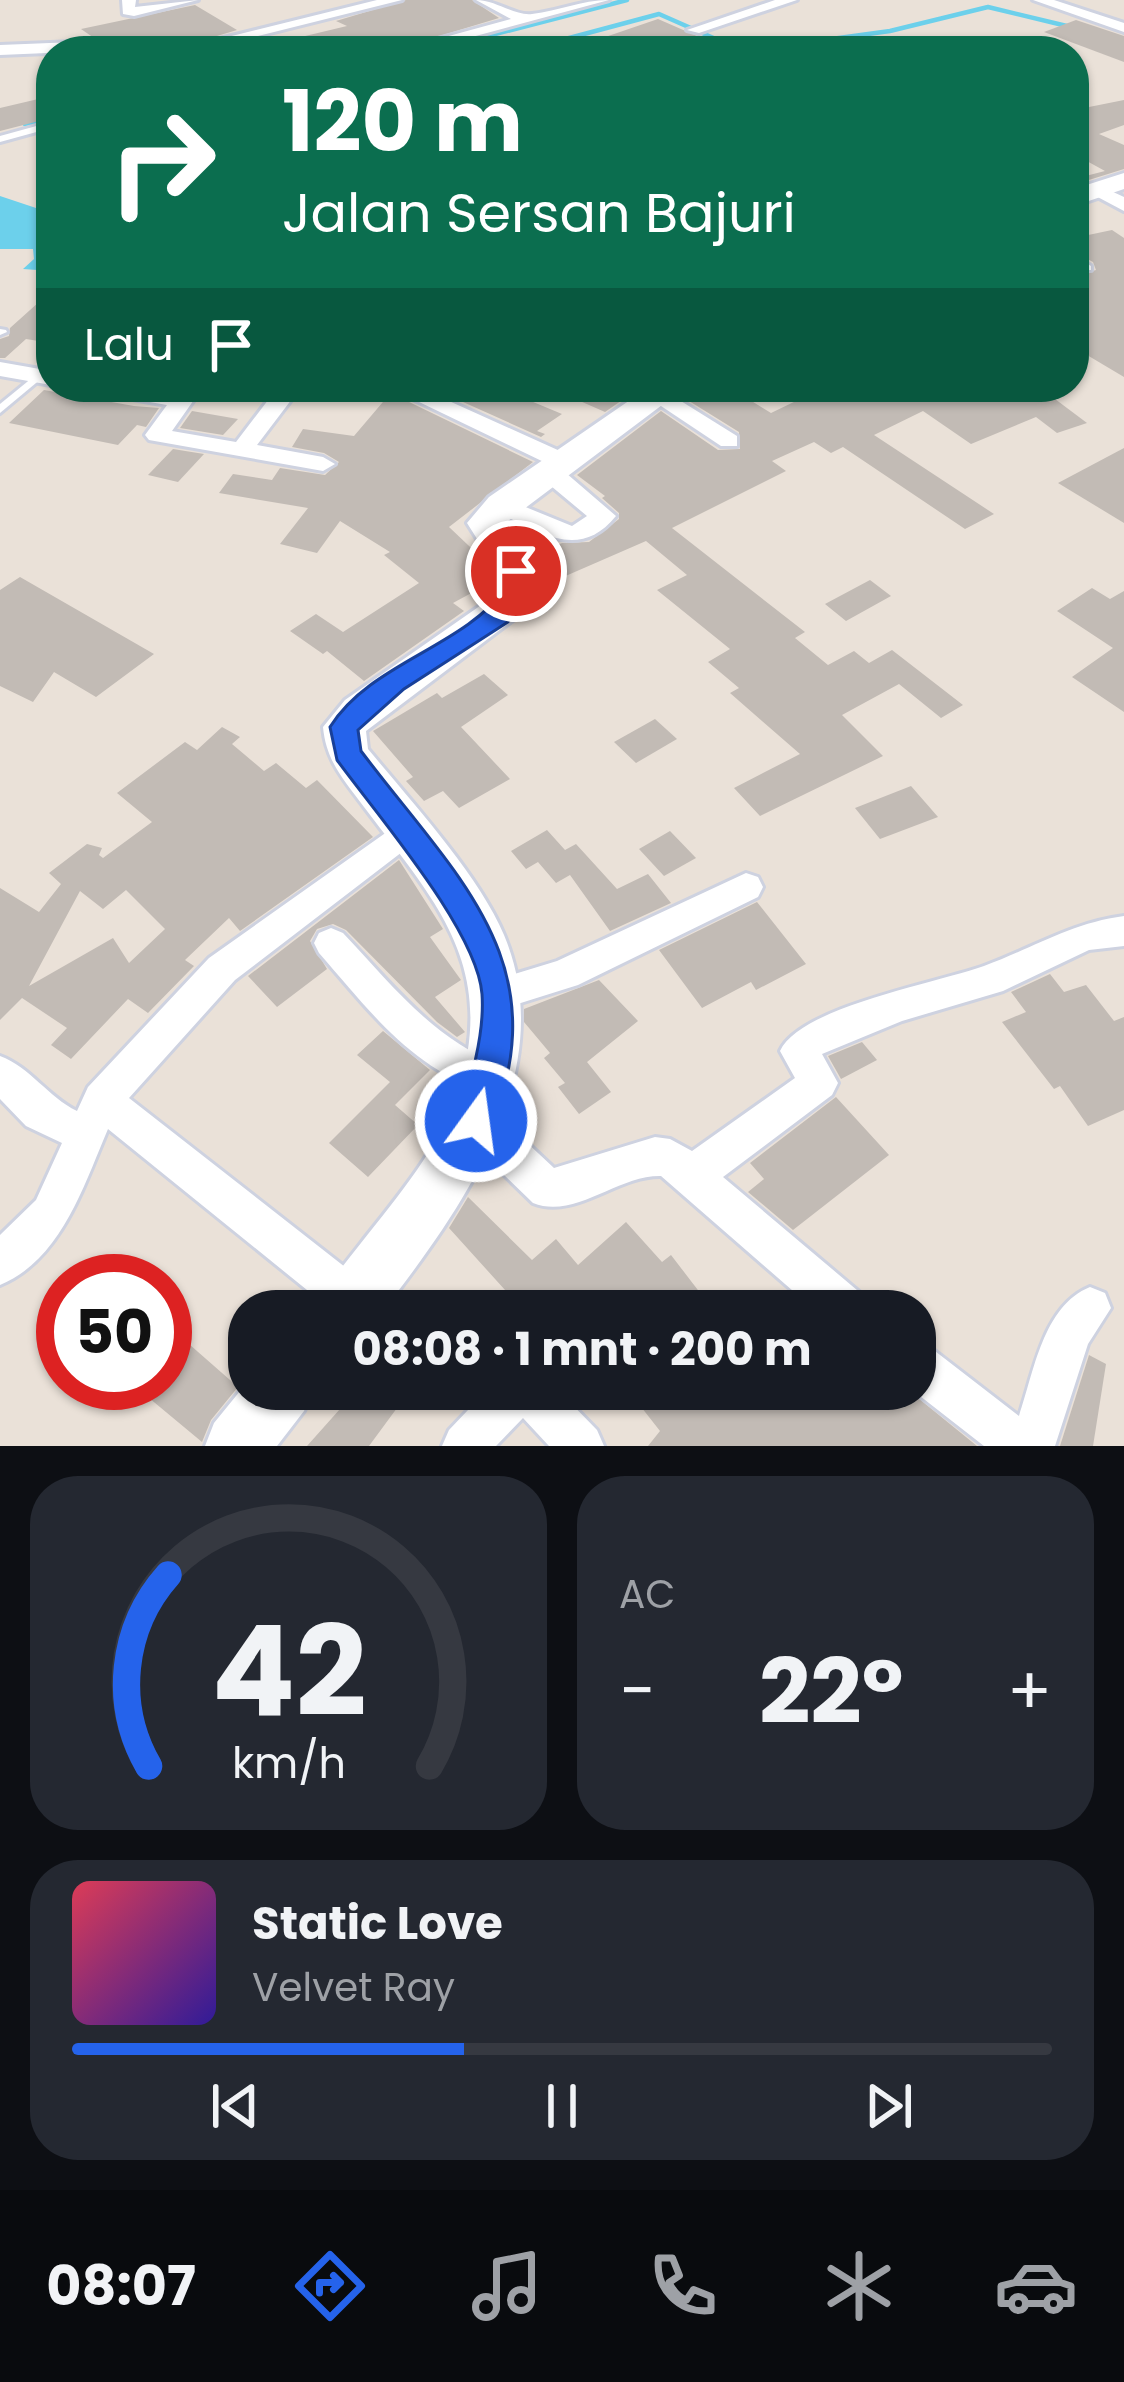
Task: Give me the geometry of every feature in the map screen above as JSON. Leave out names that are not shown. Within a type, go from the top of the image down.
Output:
[{"type":"main road","points":[[1089,193],[1124,182]]},
{"type":"main road","points":[[362,1290],[427,1207],[476,1121],[489,1078],[498,994],[481,935],[347,753],[344,727],[395,682],[499,616],[516,597],[520,587],[516,571],[485,523],[501,505],[649,402]]},
{"type":"main road","points":[[237,1446],[265,1410]]},
{"type":"street","points":[[129,0],[131,12],[191,0]]},
{"type":"street","points":[[243,36],[395,0]]},
{"type":"street","points":[[264,36],[415,0]]},
{"type":"street","points":[[483,0],[523,20]]},
{"type":"street","points":[[461,36],[602,0]]},
{"type":"street","points":[[694,30],[790,0]]},
{"type":"street","points":[[1040,0],[1124,28]]},
{"type":"street","points":[[0,50],[36,49]]},
{"type":"street","points":[[1089,197],[1124,205]]},
{"type":"street","points":[[0,369],[36,375]]},
{"type":"street","points":[[180,402],[157,435],[322,464]]},
{"type":"street","points":[[243,448],[278,402]]},
{"type":"street","points":[[429,402],[555,466],[603,516],[595,525],[569,534],[501,505]]},
{"type":"street","points":[[679,402],[729,441]]},
{"type":"street","points":[[0,1264],[50,1214],[94,1117],[222,969],[408,830]]},
{"type":"street","points":[[498,994],[565,974],[746,887]]},
{"type":"street","points":[[691,1176],[819,1083],[799,1051],[808,1042],[897,1006],[990,980],[1085,937],[1124,932]]},
{"type":"street","points":[[331,944],[418,1040],[457,1069],[489,1078]]},
{"type":"street","points":[[0,1073],[40,1113],[94,1117],[327,1290]]},
{"type":"street","points":[[476,1121],[548,1189],[653,1156],[670,1159],[824,1290]]},
{"type":"street","points":[[936,1380],[1023,1446],[1036,1438],[1070,1331],[1090,1308]]},
{"type":"street","points":[[465,1446],[518,1390],[532,1395],[581,1446]]},
{"type":"lane","points":[[0,139],[36,129]]},
{"type":"lane","points":[[0,410],[36,384]]},
{"type":"water","points":[[0,196],[36,208],[36,270],[23,269],[34,259],[33,249],[0,249]]},
{"type":"building","points":[[406,0],[472,0],[499,18],[440,36],[305,36],[347,26],[336,21]]},
{"type":"building","points":[[195,5],[237,30],[217,36],[91,36],[81,29]]},
{"type":"building","points":[[658,19],[697,36],[608,36]]},
{"type":"building","points":[[1076,20],[1124,36],[1124,62],[1089,49],[1089,36],[1044,32]]},
{"type":"building","points":[[36,100],[36,122],[0,131],[0,108]]},
{"type":"building","points":[[1124,100],[1124,125],[1099,134],[1124,145],[1124,169],[1089,180],[1089,175],[1105,171],[1089,162],[1089,107]]},
{"type":"building","points":[[1112,230],[1124,238],[1124,377],[1089,356],[1089,272],[1096,270],[1089,260],[1089,235]]},
{"type":"building","points":[[36,305],[36,341],[26,339],[0,358],[0,339],[9,336],[10,328]]},
{"type":"building","points":[[36,398],[36,402],[112,402],[159,408],[146,427],[137,425],[118,445],[9,423]]},
{"type":"building","points":[[383,402],[409,402],[533,462],[449,527],[487,563],[493,573],[483,580],[488,584],[453,603],[464,611],[364,681],[327,651],[323,654],[290,631],[316,614],[343,632],[419,583],[384,555],[390,552],[340,521],[317,553],[280,544],[308,508],[219,493],[233,474],[272,480],[280,468],[325,475],[339,462],[324,453],[292,447],[303,429],[354,436]]},
{"type":"building","points":[[463,402],[533,402],[562,414],[537,431],[545,434],[541,437]]},
{"type":"building","points":[[582,402],[619,402],[605,412]]},
{"type":"building","points":[[691,402],[753,402],[771,413],[794,402],[1059,402],[1087,423],[1057,433],[1036,417],[971,444],[923,411],[874,435],[994,514],[965,529],[843,447],[831,453],[814,442],[772,461],[786,471],[672,528],[805,632],[795,638],[828,665],[854,651],[869,663],[892,650],[963,705],[941,718],[899,684],[842,715],[883,756],[760,816],[734,788],[800,754],[730,693],[739,688],[708,662],[730,649],[657,590],[687,575],[646,541],[561,578],[537,554],[562,543],[589,542],[619,519],[619,513],[602,498],[605,496],[577,475],[661,411],[718,450],[740,449],[739,432]]},
{"type":"building","points":[[192,411],[238,419],[223,435],[180,428]]},
{"type":"building","points":[[1124,448],[1124,523],[1058,483]]},
{"type":"building","points":[[173,449],[204,454],[178,482],[148,475]]},
{"type":"building","points":[[20,577],[154,654],[96,697],[54,672],[33,702],[0,686],[0,590]]},
{"type":"building","points":[[870,580],[891,596],[846,621],[825,604]]},
{"type":"building","points":[[1092,588],[1110,599],[1124,591],[1124,712],[1072,677],[1113,648],[1057,611]]},
{"type":"building","points":[[484,674],[508,695],[461,727],[510,779],[459,808],[443,791],[424,801],[406,781],[413,777],[373,731],[437,693],[442,698]]},
{"type":"building","points":[[655,719],[677,739],[636,763],[614,742]]},
{"type":"building","points":[[222,727],[240,737],[232,744],[264,771],[276,763],[306,788],[317,780],[373,837],[240,931],[229,918],[185,960],[194,966],[148,1013],[128,999],[71,1059],[51,1045],[67,1028],[22,998],[0,1020],[0,888],[39,912],[61,884],[49,873],[87,844],[102,848],[99,855],[103,858],[152,822],[117,793],[185,742],[197,750]],"holes":[[[126,890],[165,929],[129,963],[113,938],[29,986],[80,891],[103,909]]]},
{"type":"building","points":[[911,786],[938,817],[880,839],[855,808]]},
{"type":"building","points":[[547,830],[565,850],[576,844],[617,889],[648,874],[671,903],[610,931],[570,875],[556,883],[538,862],[526,869],[511,851]]},
{"type":"building","points":[[670,831],[696,858],[664,876],[639,849]]},
{"type":"building","points":[[399,860],[443,929],[430,937],[461,980],[435,997],[465,1032],[457,1037],[437,1022],[346,930],[333,924],[317,929],[310,941],[327,969],[277,1007],[248,976]]},
{"type":"building","points":[[757,902],[806,964],[756,990],[751,982],[702,1008],[659,950]]},
{"type":"building","points":[[1050,974],[1064,992],[1086,985],[1114,1021],[1124,1017],[1124,1110],[1088,1126],[1060,1086],[1054,1089],[1002,1022],[1026,1012],[1011,992]]},
{"type":"building","points":[[599,980],[638,1021],[587,1062],[611,1092],[579,1114],[558,1087],[565,1083],[544,1058],[550,1053],[524,1022],[524,1009]]},
{"type":"building","points":[[383,1031],[430,1070],[395,1105],[418,1125],[368,1177],[329,1143],[390,1082],[357,1055]]},
{"type":"building","points":[[862,1042],[877,1060],[841,1079],[828,1056]]},
{"type":"building","points":[[836,1097],[889,1155],[793,1230],[748,1192],[764,1179],[750,1163]]},
{"type":"building","points":[[468,1197],[532,1260],[556,1239],[578,1265],[626,1222],[662,1262],[671,1255],[698,1290],[505,1290],[449,1228]]},
{"type":"building","points":[[192,1347],[228,1378],[228,1399],[211,1420],[202,1442],[163,1410],[192,1410]]},
{"type":"building","points":[[1089,1355],[1106,1364],[1093,1446],[1060,1446]]},
{"type":"building","points":[[339,1410],[396,1410],[369,1446],[307,1446]]},
{"type":"building","points":[[644,1410],[933,1410],[977,1446],[648,1446],[660,1431]]},
{"type":"waterway","points":[[488,36],[627,0]]},
{"type":"waterway","points":[[853,36],[988,7],[1071,27]]},
{"type":"waterway","points":[[577,36],[659,14],[709,36]]},
{"type":"waterway","points":[[25,124],[36,122]]},
{"type":"route","points":[[476,1121],[489,1078],[498,994],[481,935],[347,753],[344,727],[395,682],[499,616],[520,587],[516,571]]}]
